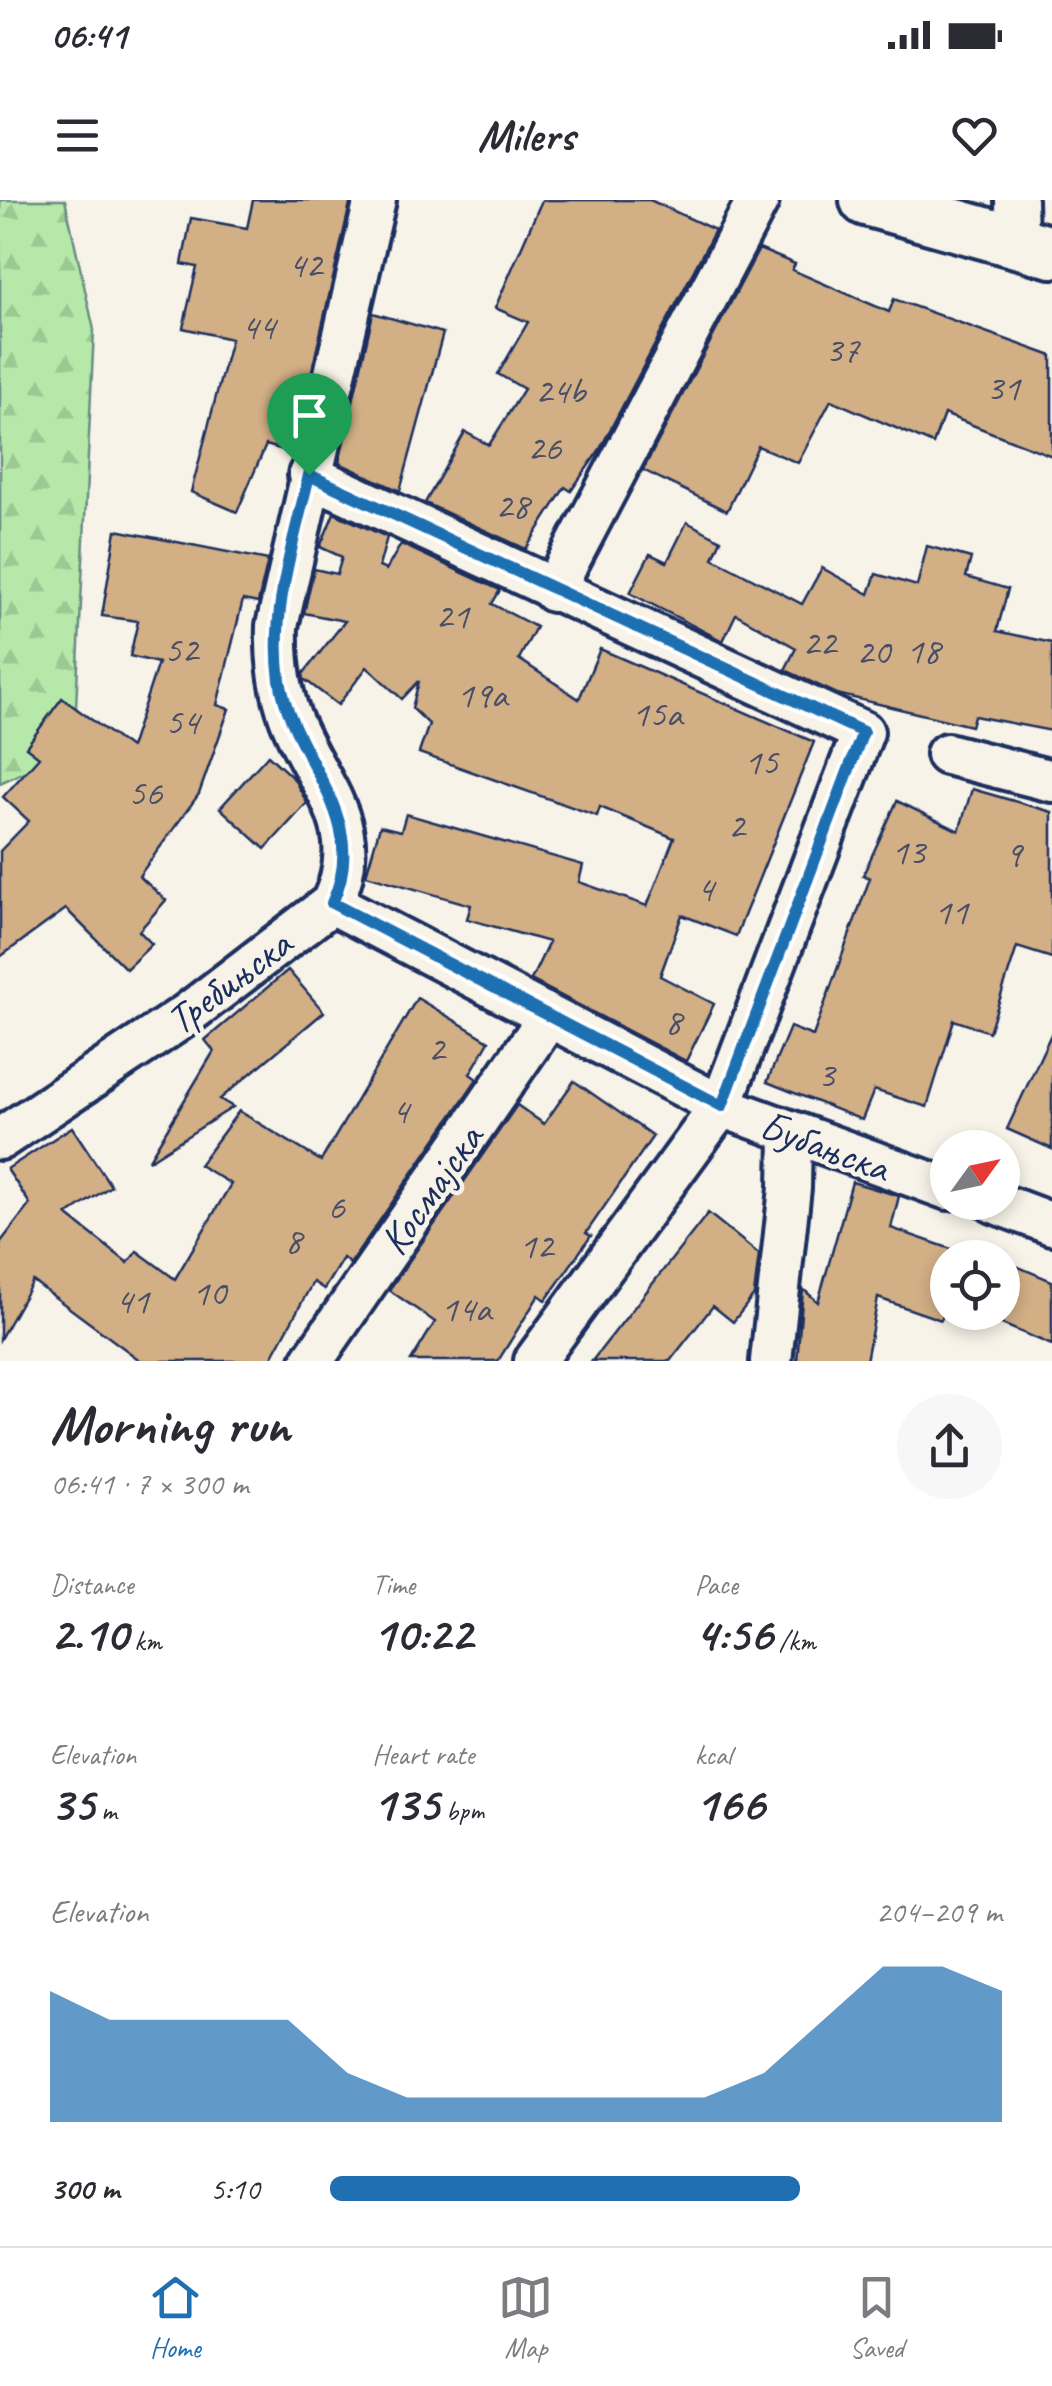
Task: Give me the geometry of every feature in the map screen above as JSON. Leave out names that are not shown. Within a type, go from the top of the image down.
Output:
[{"type":"street","name":"Требињска","points":[[0,1138],[186,1015],[332,903],[343,869],[342,824],[329,787],[290,716],[276,648],[281,600],[375,200]]},
{"type":"street","points":[[553,591],[758,200]]},
{"type":"street","points":[[866,200],[1028,231]]},
{"type":"street","points":[[309,475],[863,732],[722,1106],[535,1361]]},
{"type":"street","points":[[947,754],[1052,781]]},
{"type":"street","name":"Бубањска","points":[[332,903],[722,1106],[790,1134],[930,1182]]},
{"type":"street","name":"Космајска","points":[[312,1361],[548,1018]]},
{"type":"street","points":[[771,1361],[790,1188],[790,1134]]},
{"type":"street","points":[[1020,1212],[1052,1224]]},
{"type":"green space","points":[[0,200],[65,200],[94,330],[74,749],[0,783]]},
{"type":"building","points":[[253,200],[351,200],[293,453],[266,445],[237,512],[191,492],[231,339],[183,328],[197,267],[182,264],[191,218],[247,228]]},
{"type":"building","points":[[542,200],[650,200],[715,230],[600,449],[571,491],[565,487],[526,549],[425,503],[465,432],[489,445],[524,389],[498,374],[528,322],[495,308]]},
{"type":"building","points":[[759,249],[795,264],[792,270],[889,312],[894,299],[1052,356],[1052,456],[944,414],[933,444],[831,400],[798,463],[758,446],[727,511],[643,470]]},
{"type":"building","points":[[373,313],[443,333],[400,491],[339,463]]},
{"type":"building","points":[[334,513],[387,537],[379,567],[386,570],[401,544],[500,590],[492,604],[536,627],[519,659],[579,699],[600,649],[814,742],[736,936],[682,915],[660,976],[714,1004],[686,1061],[531,980],[549,942],[467,919],[471,905],[366,875],[380,826],[401,831],[406,814],[583,865],[579,882],[647,906],[674,838],[600,807],[597,816],[419,753],[429,724],[412,708],[419,681],[402,699],[367,667],[338,705],[304,679],[303,674],[345,621],[304,613],[314,569],[337,574],[342,557],[320,547]]},
{"type":"building","points":[[687,522],[721,540],[713,558],[802,604],[822,568],[869,594],[876,574],[917,586],[927,546],[971,558],[966,577],[1008,589],[997,631],[1052,643],[1052,731],[974,716],[971,726],[837,694],[785,670],[796,648],[736,614],[723,641],[630,593],[650,554],[667,562]]},
{"type":"building","points":[[116,530],[268,560],[258,603],[243,600],[217,705],[229,709],[199,794],[139,876],[166,900],[139,931],[152,944],[126,969],[66,909],[0,957],[0,851],[29,821],[3,797],[39,757],[26,747],[62,698],[130,748],[158,663],[130,656],[138,621],[102,616]]},
{"type":"building","points":[[268,755],[294,779],[307,803],[265,849],[220,808]]},
{"type":"building","points":[[972,789],[1052,812],[1052,958],[1017,947],[989,1032],[954,1020],[927,1107],[874,1090],[862,1120],[767,1082],[790,1027],[813,1036],[870,878],[863,875],[897,801],[959,831]]},
{"type":"building","points":[[288,970],[324,1012],[220,1099],[233,1107],[148,1161],[214,1051],[205,1040]]},
{"type":"building","points":[[417,998],[489,1041],[470,1074],[477,1079],[350,1264],[343,1258],[324,1289],[313,1282],[270,1361],[141,1361],[33,1281],[0,1339],[0,1243],[30,1204],[7,1169],[72,1127],[111,1186],[67,1215],[128,1263],[137,1251],[175,1279],[231,1184],[199,1165],[239,1111],[321,1161]]},
{"type":"building","points":[[1052,1032],[1052,1149],[1020,1135],[1020,1130],[1007,1129]]},
{"type":"building","points":[[574,1081],[653,1136],[586,1233],[591,1236],[546,1300],[539,1295],[498,1361],[411,1361],[435,1322],[389,1290],[517,1105],[544,1124]]},
{"type":"building","points":[[852,1182],[899,1196],[891,1228],[930,1242],[930,1316],[878,1298],[866,1361],[797,1361],[803,1289],[818,1302]]},
{"type":"building","points":[[708,1213],[759,1254],[754,1295],[733,1322],[713,1306],[670,1361],[592,1361]]},
{"type":"building","points":[[1020,1268],[1052,1281],[1052,1345],[1016,1330],[1020,1330]]},
{"type":"route","points":[[309,475],[863,732],[722,1106],[332,903],[343,869],[342,824],[329,787],[303,747],[290,716],[280,684],[276,648],[281,600],[309,475]]}]
